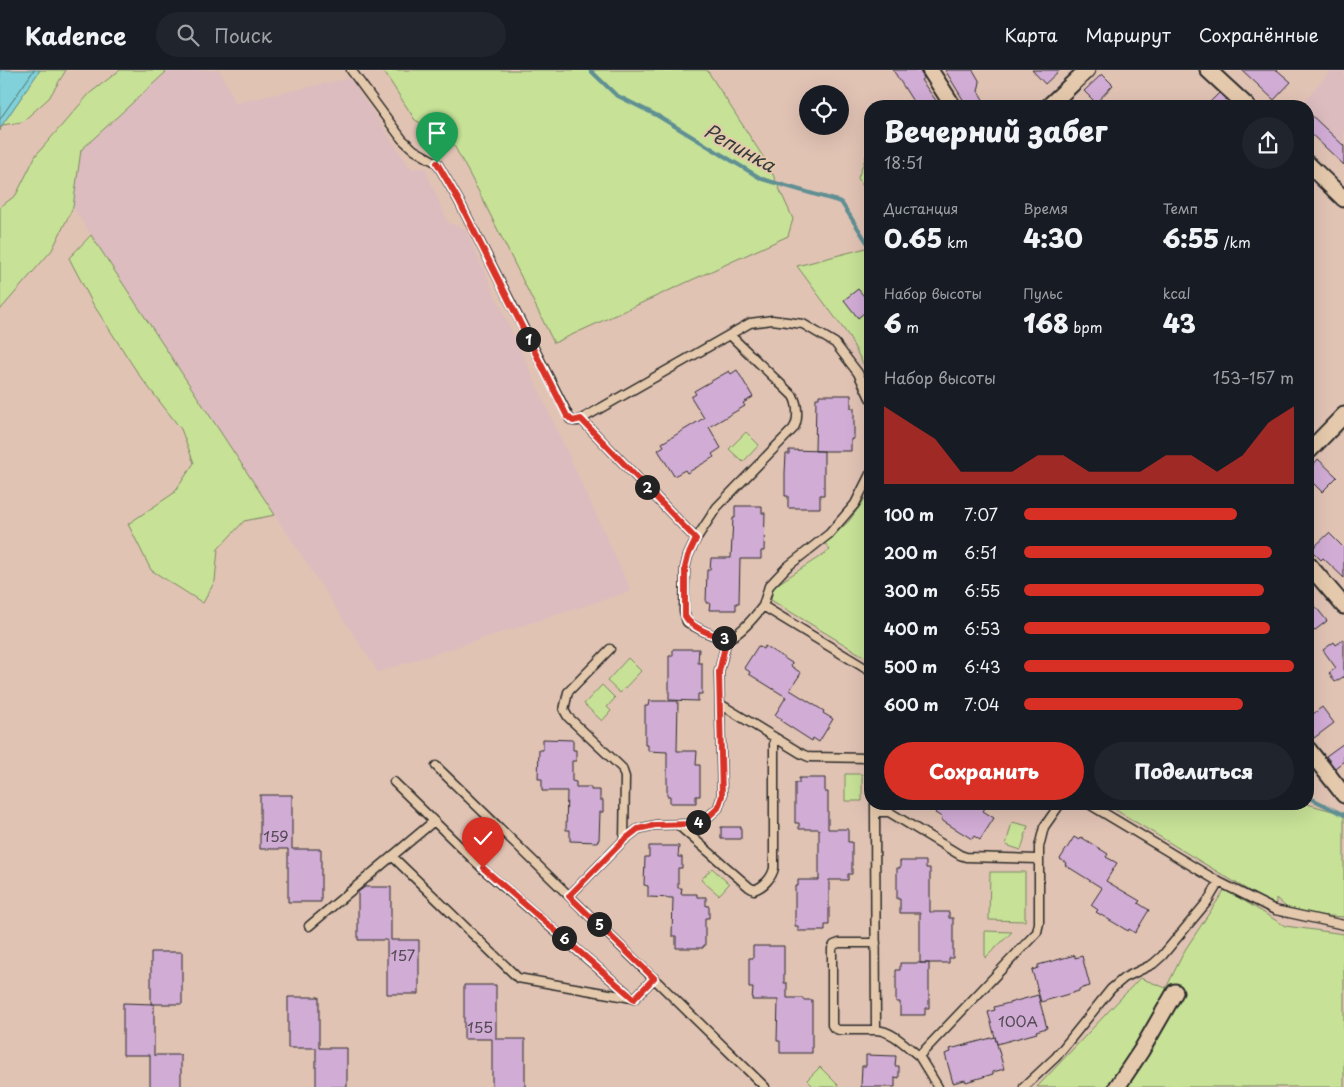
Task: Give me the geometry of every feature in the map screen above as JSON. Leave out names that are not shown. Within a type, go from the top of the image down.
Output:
[{"type":"street","points":[[930,70],[949,100]]},
{"type":"street","points":[[1054,100],[1087,70]]},
{"type":"street","points":[[1208,70],[1240,100]]},
{"type":"street","points":[[1314,170],[1344,199]]},
{"type":"street","points":[[1314,446],[1344,415]]},
{"type":"street","points":[[1314,571],[1344,606]]},
{"type":"street","points":[[1314,757],[1344,795]]},
{"type":"street","points":[[1117,1087],[1141,1051],[1174,992]]},
{"type":"lane","points":[[351,70],[402,140],[414,150],[437,163],[459,201],[567,416],[573,421],[581,419],[750,323],[772,320],[803,324],[835,344],[858,372],[864,385]]},
{"type":"lane","points":[[730,335],[793,396],[796,404],[796,423],[793,429],[717,507],[696,539],[685,568],[685,616],[687,622],[720,637],[727,638],[733,636],[751,621],[763,606],[769,586],[787,567],[829,534],[855,504],[864,486]]},
{"type":"lane","points":[[581,419],[696,539]]},
{"type":"lane","points":[[763,606],[864,667]]},
{"type":"lane","points":[[569,896],[624,840],[638,829],[655,825],[694,824],[707,818],[718,808],[722,796],[719,672],[727,638]]},
{"type":"lane","points":[[610,649],[568,692],[564,710],[568,717],[622,768],[624,777],[624,840]]},
{"type":"lane","points":[[720,704],[808,757],[864,758]]},
{"type":"lane","points":[[677,824],[750,888],[754,890],[760,888],[770,877],[774,868],[774,737]]},
{"type":"lane","points":[[436,766],[766,1087]]},
{"type":"lane","points":[[394,782],[483,868],[634,999]]},
{"type":"lane","points":[[875,810],[876,1030]]},
{"type":"lane","points":[[882,810],[889,812],[966,857],[1038,859]]},
{"type":"lane","points":[[919,1056],[1037,932],[1039,923],[1039,847],[1044,828],[1056,810]]},
{"type":"lane","points":[[1099,810],[1219,882],[1275,910],[1344,925]]},
{"type":"lane","points":[[309,926],[434,821]]},
{"type":"lane","points":[[392,856],[518,978],[634,999]]},
{"type":"lane","points":[[1024,1087],[1056,1057],[1111,989],[1124,978],[1153,964],[1162,956],[1207,902],[1219,882]]},
{"type":"lane","points":[[876,944],[834,945],[832,949],[832,1025],[838,1030],[876,1030],[889,1033],[919,1056],[938,1087]]},
{"type":"lane","points":[[634,999],[654,978]]},
{"type":"shaded area","points":[[169,70],[219,70],[236,103],[350,78],[411,169],[425,168],[448,223],[465,229],[631,591],[378,672],[73,207],[81,150]]},
{"type":"shaded area","points":[[1331,70],[1344,70],[1344,146],[1314,118],[1314,100],[1305,100]]},
{"type":"green space","points":[[40,70],[66,70],[49,98],[22,122],[2,125]]},
{"type":"green space","points":[[120,70],[163,70],[166,72],[81,150],[73,207],[52,250],[0,310],[0,207],[16,195],[36,155],[90,93]]},
{"type":"green space","points":[[383,70],[707,70],[769,166],[793,219],[788,236],[554,343],[450,138],[415,120]]},
{"type":"green space","points":[[864,161],[864,188],[858,178]]},
{"type":"green space","points":[[91,235],[275,515],[244,521],[218,549],[215,581],[203,603],[151,570],[128,524],[174,493],[194,463],[181,429],[139,375],[93,304],[69,258]]},
{"type":"green space","points":[[864,249],[864,366],[848,335],[797,266]]},
{"type":"green space","points":[[746,432],[759,445],[743,462],[729,449]]},
{"type":"green space","points":[[864,500],[864,656],[771,600],[773,587],[830,550],[825,543],[849,521]]},
{"type":"green space","points":[[628,658],[641,671],[620,693],[607,681]]},
{"type":"green space","points":[[602,685],[615,698],[607,707],[611,711],[602,721],[584,704]]},
{"type":"green space","points":[[845,774],[862,774],[862,801],[845,801]]},
{"type":"green space","points":[[1314,806],[1344,813],[1344,917],[1316,915],[1286,907],[1276,898],[1276,904],[1264,900],[1116,810],[1314,810]]},
{"type":"green space","points":[[1012,822],[1028,826],[1021,850],[1006,845]]},
{"type":"green space","points":[[712,868],[729,884],[719,895],[701,880]]},
{"type":"green space","points":[[990,872],[1025,872],[1025,921],[989,920]]},
{"type":"green space","points":[[1225,889],[1285,926],[1344,934],[1344,1087],[1037,1087],[1140,978],[1166,988],[1185,950]]},
{"type":"green space","points":[[985,931],[1012,932],[985,958]]},
{"type":"green space","points":[[820,1067],[838,1085],[837,1087],[814,1087],[807,1080]]},
{"type":"water","points":[[0,70],[40,70],[0,128]]},
{"type":"building","points":[[893,70],[919,70],[924,78],[921,80],[936,100],[912,100]]},
{"type":"building","points":[[945,70],[973,70],[980,82],[978,91],[983,100],[963,100]]},
{"type":"building","points":[[1032,70],[1060,70],[1045,84]]},
{"type":"building","points":[[1242,70],[1277,70],[1291,82],[1274,100]]},
{"type":"building","points":[[1102,74],[1113,85],[1099,100],[1093,100],[1084,91]]},
{"type":"building","points":[[1219,93],[1227,100],[1212,100]]},
{"type":"building","points":[[1314,118],[1344,146],[1344,165],[1314,137]]},
{"type":"building","points":[[858,289],[864,296],[864,313],[858,318],[844,300]]},
{"type":"building","points":[[737,370],[753,397],[743,403],[745,406],[709,427],[721,448],[712,454],[714,457],[687,473],[685,470],[674,476],[658,450],[664,446],[662,443],[704,418],[691,397],[696,394],[694,391],[729,371],[731,374]]},
{"type":"building","points":[[819,395],[851,395],[851,408],[854,408],[854,439],[851,439],[851,451],[815,451],[816,398],[819,398]]},
{"type":"building","points":[[789,450],[824,451],[824,495],[820,495],[820,508],[788,508],[788,496],[785,496],[785,473],[786,454],[789,454]]},
{"type":"building","points":[[1318,459],[1337,477],[1322,492],[1314,484],[1314,464]]},
{"type":"building","points":[[735,506],[762,506],[762,513],[765,513],[764,551],[761,551],[761,559],[740,559],[739,603],[736,603],[736,610],[709,610],[710,603],[706,603],[707,570],[710,570],[711,558],[731,558]]},
{"type":"building","points":[[1329,533],[1344,548],[1344,578],[1323,558],[1321,560],[1314,553],[1314,547]]},
{"type":"building","points":[[1314,605],[1327,621],[1314,631]]},
{"type":"building","points":[[1344,639],[1344,678],[1335,682],[1329,673],[1336,668],[1323,650],[1334,642],[1336,645]]},
{"type":"building","points":[[758,646],[763,649],[765,646],[792,663],[791,666],[801,673],[790,690],[824,711],[823,713],[833,719],[819,742],[813,738],[812,741],[781,721],[782,719],[775,715],[786,697],[749,674],[750,672],[744,668]]},
{"type":"building","points":[[673,649],[699,649],[698,663],[702,663],[702,694],[698,694],[698,701],[669,700],[669,656],[673,656]]},
{"type":"building","points":[[649,701],[678,701],[677,751],[697,751],[696,765],[700,765],[700,796],[696,796],[696,803],[670,803],[670,796],[667,796],[667,752],[648,751],[648,745],[645,745],[645,706],[648,706]]},
{"type":"building","points":[[1322,707],[1334,723],[1314,738],[1314,713]]},
{"type":"building","points":[[543,739],[573,740],[573,750],[576,750],[576,761],[572,761],[572,781],[576,782],[576,787],[591,787],[591,790],[600,790],[600,800],[603,800],[603,812],[600,812],[598,842],[570,841],[570,830],[566,830],[567,791],[542,791],[542,779],[538,779],[539,750],[543,750]]},
{"type":"building","points":[[1344,743],[1344,761],[1335,768],[1326,756]]},
{"type":"building","points":[[799,778],[825,778],[825,792],[828,792],[828,829],[848,829],[848,842],[852,842],[852,874],[848,874],[848,880],[829,880],[829,925],[825,925],[825,931],[798,931],[798,926],[795,926],[795,886],[798,886],[798,880],[819,880],[819,829],[799,829],[799,823],[795,823],[795,783],[799,783]]},
{"type":"building","points":[[260,795],[292,795],[292,849],[321,849],[321,902],[288,902],[288,849],[260,849]]},
{"type":"building","points":[[937,810],[984,810],[994,818],[980,840],[974,836],[972,839],[941,820],[942,817],[935,813]]},
{"type":"building","points":[[721,827],[741,827],[741,839],[721,839]]},
{"type":"building","points":[[1074,837],[1079,840],[1081,837],[1108,854],[1106,857],[1117,863],[1106,881],[1140,901],[1138,903],[1149,910],[1135,933],[1129,929],[1128,931],[1096,912],[1098,910],[1091,905],[1102,888],[1065,865],[1066,863],[1060,859]]},
{"type":"building","points":[[649,846],[679,846],[678,857],[682,857],[682,868],[678,868],[678,888],[682,888],[681,894],[697,894],[697,897],[706,897],[706,906],[709,906],[709,918],[705,918],[705,946],[703,948],[676,948],[676,936],[672,936],[673,898],[648,897],[648,886],[644,885],[645,857],[649,857]]},
{"type":"building","points":[[900,861],[926,861],[926,868],[930,868],[930,912],[949,912],[949,918],[953,918],[953,958],[949,958],[949,963],[920,963],[920,913],[900,913],[900,899],[897,899],[897,868],[900,868]]},
{"type":"building","points":[[365,887],[391,887],[391,940],[419,940],[419,994],[387,994],[387,940],[358,940],[358,892]]},
{"type":"building","points":[[753,946],[784,946],[784,983],[787,983],[787,998],[812,1000],[812,1053],[780,1053],[780,1041],[777,1041],[778,1000],[752,1000],[753,988],[749,988],[749,958],[753,958]]},
{"type":"building","points":[[151,952],[182,952],[182,1004],[151,1004]]},
{"type":"building","points":[[1075,955],[1075,958],[1082,956],[1090,986],[1041,1002],[1032,970],[1038,968],[1038,965]]},
{"type":"building","points":[[900,963],[929,963],[929,1008],[925,1008],[925,1015],[900,1015],[900,1002],[896,1002],[896,970],[900,970]]},
{"type":"building","points":[[464,985],[496,985],[496,1039],[525,1039],[525,1087],[492,1087],[492,1039],[464,1039]]},
{"type":"building","points":[[1038,995],[1047,1028],[1036,1031],[1037,1033],[997,1044],[988,1012],[995,1010],[994,1007]]},
{"type":"building","points":[[288,997],[319,997],[319,1048],[347,1048],[347,1087],[316,1087],[316,1048],[288,1048]]},
{"type":"building","points":[[123,1003],[154,1004],[154,1055],[181,1055],[181,1087],[150,1087],[150,1055],[123,1055]]},
{"type":"building","points":[[995,1037],[1004,1069],[966,1082],[965,1080],[953,1083],[945,1054],[951,1052],[950,1049]]},
{"type":"building","points":[[866,1055],[896,1056],[895,1066],[899,1066],[899,1078],[895,1077],[895,1087],[861,1087],[862,1066],[866,1066]]},
{"type":"waterway","name":"Репинка","points":[[590,70],[616,95],[658,116],[762,179],[841,202],[864,238]]},
{"type":"waterway","name":"Репинка","points":[[1314,800],[1344,815]]},
{"type":"route","points":[[437,163],[459,201],[567,416],[573,421],[581,419],[696,539],[685,568],[684,611],[687,622],[720,637],[727,638],[719,672],[722,796],[718,808],[707,818],[694,824],[655,825],[638,829],[624,840],[569,896],[654,978],[634,999],[483,868]]}]
